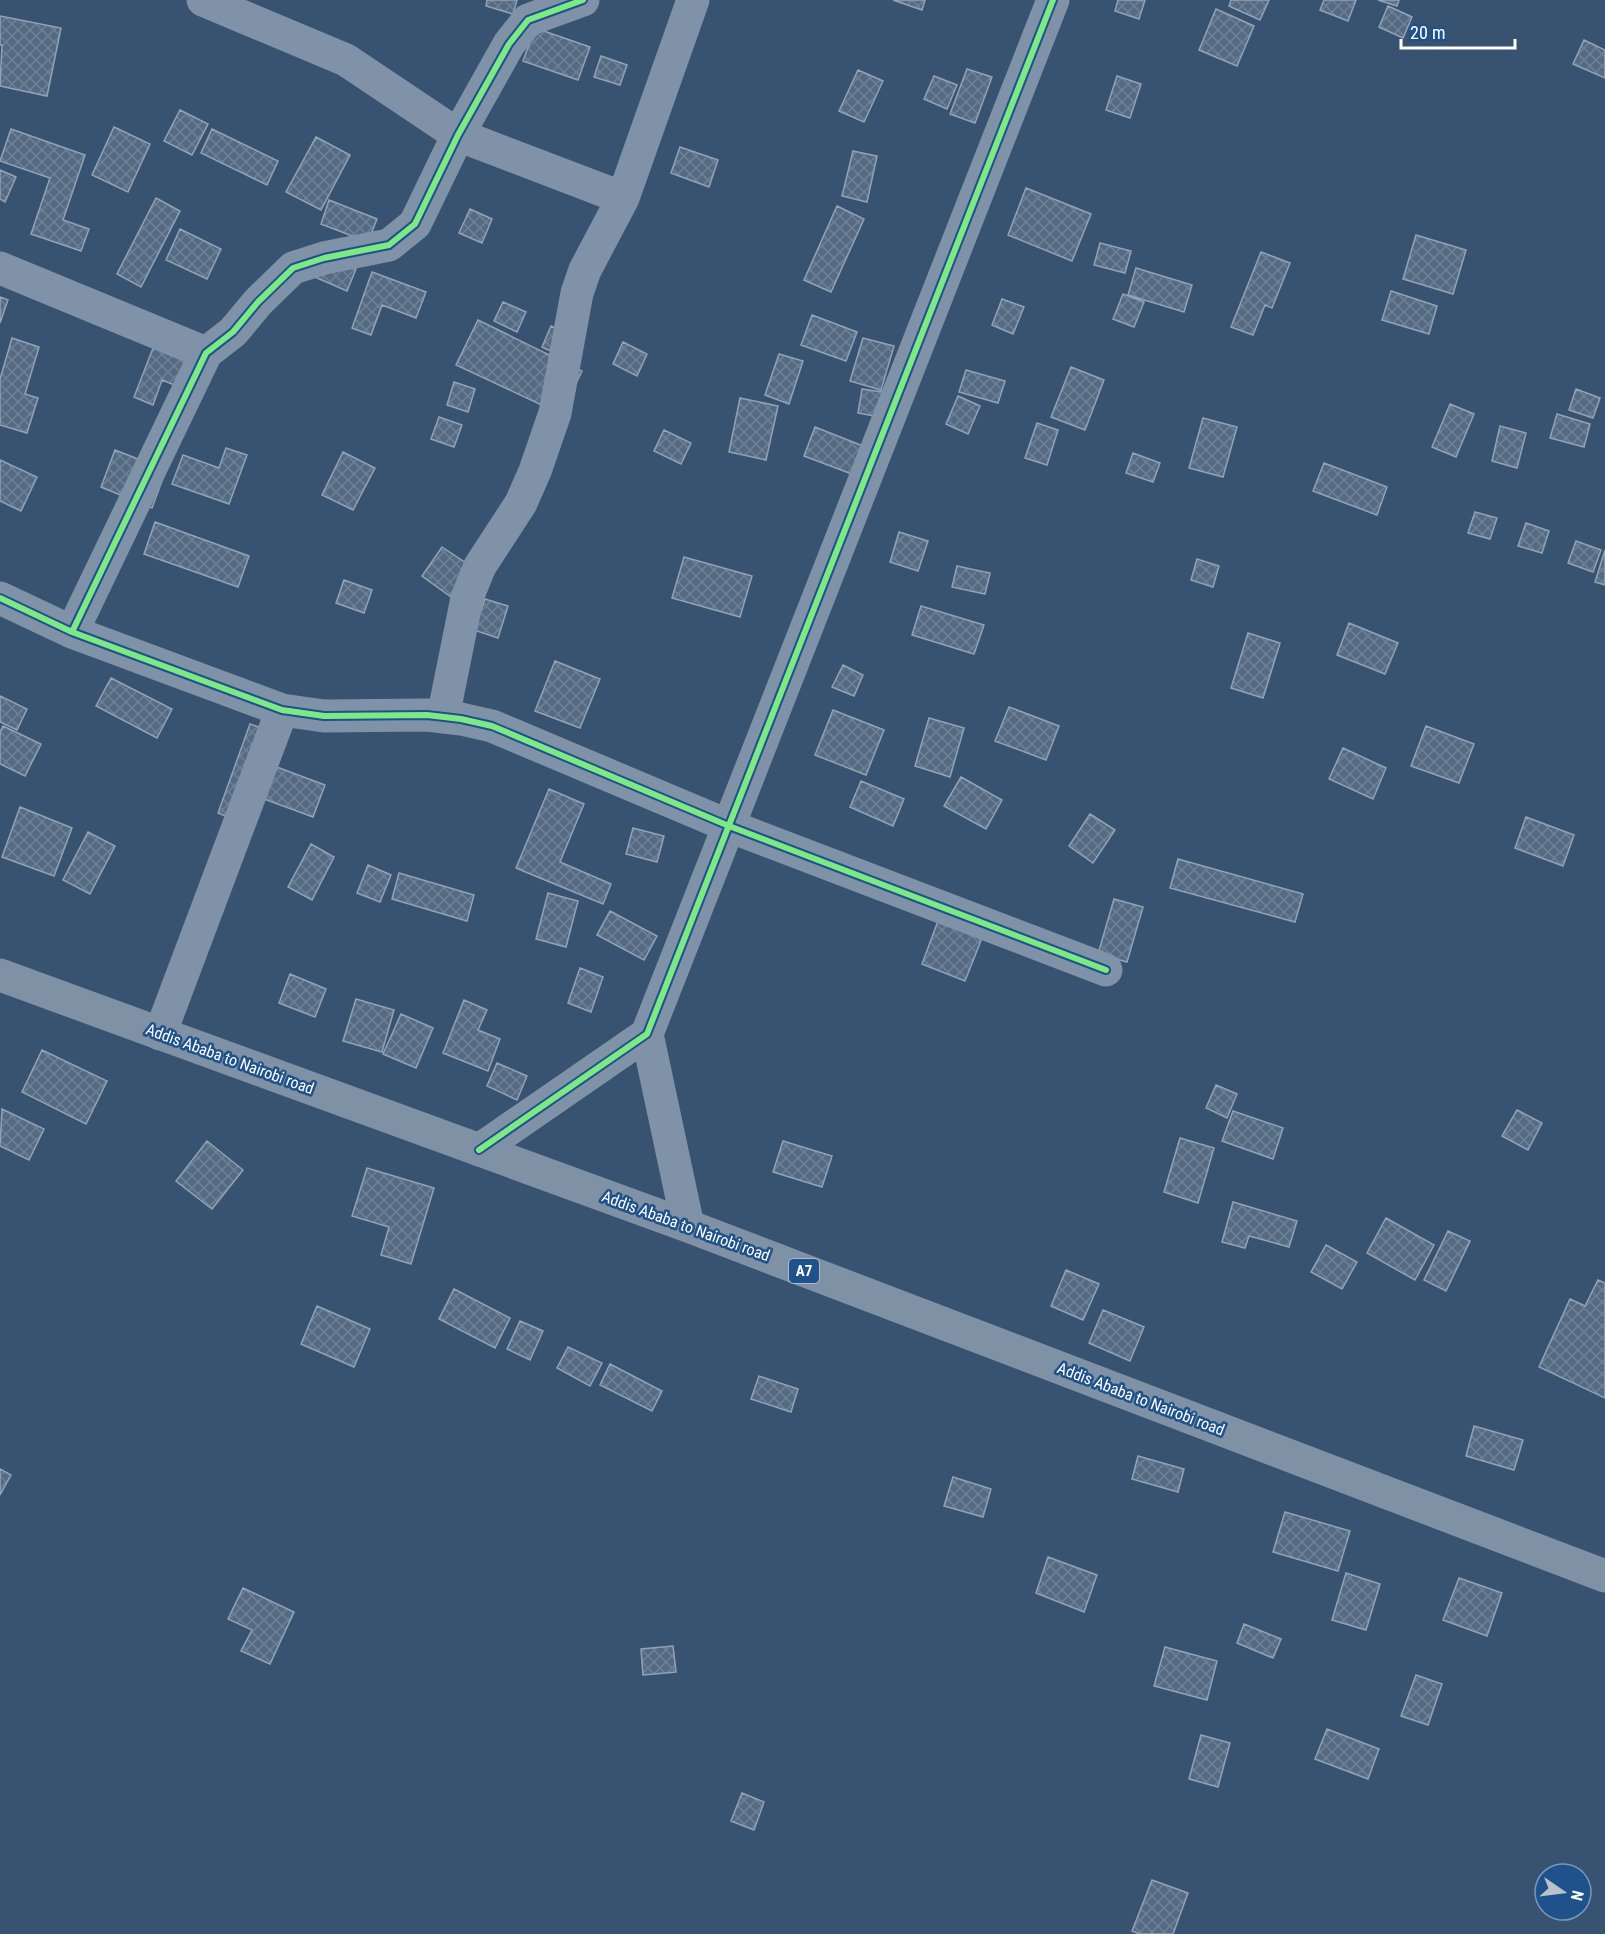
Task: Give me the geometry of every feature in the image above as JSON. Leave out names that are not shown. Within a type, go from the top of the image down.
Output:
[{"type":"highway","name":"Addis Ababa to Nairobi road","points":[[0,975],[688,1226],[1605,1576]]},
{"type":"street","points":[[203,0],[346,60],[458,135],[623,198]]},
{"type":"street","points":[[72,632],[206,353],[233,332],[258,302],[293,268],[324,258],[389,245],[415,224],[458,135],[509,44],[528,20],[583,0]]},
{"type":"street","points":[[443,717],[467,598],[480,566],[521,503],[535,471],[555,413],[577,293],[585,270],[609,230],[623,198],[693,0]]},
{"type":"street","points":[[688,1226],[647,1034],[1053,0]]},
{"type":"street","points":[[0,268],[206,353]]},
{"type":"street","points":[[0,598],[72,632],[282,710],[324,716],[443,717],[492,726],[729,826],[1106,970]]},
{"type":"street","points":[[160,1034],[282,710]]},
{"type":"street","points":[[480,1150],[647,1034]]},
{"type":"building","points":[[487,0],[517,0],[513,14],[486,6]]},
{"type":"building","points":[[893,0],[925,0],[922,10]]},
{"type":"building","points":[[1118,0],[1145,0],[1139,19],[1115,11]]},
{"type":"building","points":[[1231,0],[1269,0],[1260,20],[1229,6]]},
{"type":"building","points":[[1324,0],[1356,0],[1348,21],[1320,10]]},
{"type":"building","points":[[1378,0],[1399,0],[1397,6]]},
{"type":"building","points":[[1388,6],[1412,17],[1403,38],[1379,27]]},
{"type":"building","points":[[1216,9],[1254,26],[1237,66],[1199,50]]},
{"type":"building","points":[[0,16],[61,28],[47,96],[0,86],[2,45],[0,45]]},
{"type":"building","points":[[535,28],[590,47],[578,80],[523,61]]},
{"type":"building","points":[[1584,40],[1605,50],[1605,78],[1573,64]]},
{"type":"building","points":[[601,56],[627,65],[620,85],[594,77]]},
{"type":"building","points":[[967,69],[992,77],[975,123],[950,114]]},
{"type":"building","points":[[858,70],[883,81],[864,122],[839,111]]},
{"type":"building","points":[[934,76],[957,85],[947,109],[924,99]]},
{"type":"building","points":[[1117,76],[1141,84],[1130,118],[1106,110]]},
{"type":"building","points":[[180,110],[208,124],[192,155],[164,141]]},
{"type":"building","points":[[114,127],[150,144],[128,192],[92,175]]},
{"type":"building","points":[[11,129],[85,155],[63,220],[89,229],[81,251],[31,234],[50,178],[0,161]]},
{"type":"building","points":[[212,129],[278,161],[267,185],[201,153]]},
{"type":"building","points":[[316,137],[350,155],[321,210],[286,192]]},
{"type":"building","points":[[680,147],[718,160],[709,187],[671,173]]},
{"type":"building","points":[[853,151],[877,156],[867,202],[842,196]]},
{"type":"building","points":[[0,170],[16,177],[5,202],[0,199]]},
{"type":"building","points":[[1026,188],[1091,214],[1072,261],[1008,235]]},
{"type":"building","points":[[156,198],[180,211],[141,287],[117,274]]},
{"type":"building","points":[[329,200],[377,219],[368,242],[321,224]]},
{"type":"building","points":[[837,206],[864,219],[831,292],[804,280]]},
{"type":"building","points":[[470,209],[492,219],[482,243],[459,233]]},
{"type":"building","points":[[180,229],[221,249],[207,279],[166,260]]},
{"type":"building","points":[[1416,235],[1466,250],[1453,294],[1403,279]]},
{"type":"building","points":[[1100,243],[1131,251],[1125,273],[1094,265]]},
{"type":"building","points":[[1261,252],[1290,263],[1272,308],[1265,305],[1253,335],[1231,327]]},
{"type":"building","points":[[317,253],[356,269],[347,291],[308,274]]},
{"type":"building","points":[[1136,268],[1192,285],[1184,312],[1128,295]]},
{"type":"building","points":[[372,272],[426,292],[416,318],[382,305],[371,335],[352,328]]},
{"type":"building","points":[[1391,291],[1437,306],[1429,334],[1382,320]]},
{"type":"building","points":[[1123,294],[1144,302],[1134,327],[1113,319]]},
{"type":"building","points":[[0,297],[8,300],[0,323]]},
{"type":"building","points":[[1002,299],[1024,307],[1013,334],[992,325]]},
{"type":"building","points":[[503,302],[526,312],[517,332],[494,321]]},
{"type":"building","points":[[812,315],[857,332],[846,361],[801,345]]},
{"type":"building","points":[[478,320],[582,371],[561,414],[456,365]]},
{"type":"building","points":[[551,326],[573,336],[564,357],[542,347]]},
{"type":"building","points":[[12,338],[39,347],[25,394],[38,398],[27,433],[0,425],[0,379]]},
{"type":"building","points":[[863,338],[894,346],[881,390],[850,381]]},
{"type":"building","points":[[623,342],[647,354],[637,376],[613,364]]},
{"type":"building","points":[[155,343],[203,361],[192,392],[162,380],[153,405],[134,397]]},
{"type":"building","points":[[779,354],[803,361],[789,404],[765,395]]},
{"type":"building","points":[[1071,367],[1104,380],[1085,430],[1051,417]]},
{"type":"building","points":[[966,370],[1005,381],[998,403],[959,392]]},
{"type":"building","points":[[454,382],[475,389],[468,412],[447,405]]},
{"type":"building","points":[[862,389],[889,393],[885,418],[858,413]]},
{"type":"building","points":[[1576,389],[1600,398],[1593,418],[1569,410]]},
{"type":"building","points":[[958,396],[980,406],[968,434],[946,424]]},
{"type":"building","points":[[740,398],[778,406],[766,460],[729,452]]},
{"type":"building","points":[[1450,404],[1474,414],[1456,457],[1432,447]]},
{"type":"building","points":[[1557,414],[1590,424],[1584,447],[1550,438]]},
{"type":"building","points":[[439,417],[462,425],[454,447],[431,439]]},
{"type":"building","points":[[1203,418],[1237,427],[1223,477],[1189,468]]},
{"type":"building","points":[[1037,423],[1058,430],[1047,465],[1025,458]]},
{"type":"building","points":[[1500,426],[1526,433],[1517,468],[1492,461]]},
{"type":"building","points":[[815,427],[868,448],[857,476],[804,456]]},
{"type":"building","points":[[664,430],[691,443],[681,464],[654,451]]},
{"type":"building","points":[[226,448],[247,455],[229,504],[172,484],[183,455],[219,468]]},
{"type":"building","points":[[115,450],[166,470],[152,508],[101,487]]},
{"type":"building","points":[[343,452],[375,468],[353,510],[322,495]]},
{"type":"building","points":[[1133,453],[1160,463],[1153,482],[1126,473]]},
{"type":"building","points":[[0,460],[37,477],[21,511],[0,501]]},
{"type":"building","points":[[1324,463],[1387,487],[1377,515],[1313,491]]},
{"type":"building","points":[[1475,512],[1497,518],[1490,539],[1468,533]]},
{"type":"building","points":[[155,522],[249,556],[238,587],[144,554]]},
{"type":"building","points":[[1526,523],[1549,531],[1542,553],[1518,546]]},
{"type":"building","points":[[899,532],[928,541],[918,571],[890,562]]},
{"type":"building","points":[[1576,541],[1601,550],[1593,572],[1568,563]]},
{"type":"building","points":[[442,547],[472,567],[451,597],[422,576]]},
{"type":"building","points":[[1605,550],[1605,585],[1595,582]]},
{"type":"building","points":[[684,557],[752,576],[740,617],[672,598]]},
{"type":"building","points":[[1197,559],[1219,566],[1213,587],[1191,580]]},
{"type":"building","points":[[957,566],[990,573],[985,594],[952,587]]},
{"type":"building","points":[[344,580],[372,590],[364,613],[336,603]]},
{"type":"building","points":[[485,599],[508,606],[498,638],[474,630]]},
{"type":"building","points":[[921,606],[984,625],[974,654],[912,635]]},
{"type":"building","points":[[1349,623],[1398,643],[1385,674],[1337,655]]},
{"type":"building","points":[[1248,633],[1280,643],[1263,698],[1231,688]]},
{"type":"building","points":[[555,661],[600,679],[580,728],[535,711]]},
{"type":"building","points":[[843,665],[863,675],[854,696],[832,687]]},
{"type":"building","points":[[111,678],[172,709],[157,738],[96,706]]},
{"type":"building","points":[[0,696],[27,709],[17,730],[0,722]]},
{"type":"building","points":[[1009,707],[1059,726],[1046,760],[995,741]]},
{"type":"building","points":[[833,710],[884,730],[866,775],[815,755]]},
{"type":"building","points":[[929,718],[964,728],[950,777],[915,766]]},
{"type":"building","points":[[250,724],[285,736],[274,766],[325,785],[313,817],[256,796],[246,824],[218,813]]},
{"type":"building","points":[[3,726],[41,744],[25,776],[0,764],[0,732]]},
{"type":"building","points":[[1426,726],[1474,744],[1459,783],[1411,766]]},
{"type":"building","points":[[1343,748],[1386,768],[1373,799],[1329,779]]},
{"type":"building","points":[[961,777],[1002,800],[986,829],[944,806]]},
{"type":"building","points":[[861,781],[904,799],[893,826],[850,807]]},
{"type":"building","points":[[549,789],[584,804],[560,862],[611,884],[603,904],[516,868]]},
{"type":"building","points":[[20,807],[72,828],[54,876],[2,857]]},
{"type":"building","points":[[1090,814],[1115,830],[1093,863],[1069,846]]},
{"type":"building","points":[[1526,817],[1574,835],[1563,866],[1515,848]]},
{"type":"building","points":[[633,828],[664,836],[657,862],[626,854]]},
{"type":"building","points":[[88,832],[115,846],[90,894],[63,880]]},
{"type":"building","points":[[311,844],[334,857],[312,900],[288,887]]},
{"type":"building","points":[[1178,859],[1303,894],[1295,922],[1170,888]]},
{"type":"building","points":[[368,865],[391,875],[380,902],[357,893]]},
{"type":"building","points":[[399,873],[474,895],[467,921],[392,899]]},
{"type":"building","points":[[548,893],[578,901],[566,947],[536,939]]},
{"type":"building","points":[[1114,899],[1143,907],[1127,962],[1098,954]]},
{"type":"building","points":[[610,911],[657,936],[644,960],[597,935]]},
{"type":"building","points":[[938,921],[982,938],[965,981],[922,964]]},
{"type":"building","points":[[580,968],[603,977],[591,1012],[568,1003]]},
{"type":"building","points":[[290,974],[326,989],[315,1017],[279,1003]]},
{"type":"building","points":[[356,999],[394,1010],[382,1052],[343,1041]]},
{"type":"building","points":[[464,1000],[487,1010],[478,1030],[500,1039],[488,1071],[443,1053]]},
{"type":"building","points":[[401,1014],[433,1028],[416,1068],[383,1054]]},
{"type":"building","points":[[42,1050],[107,1081],[86,1124],[22,1092]]},
{"type":"building","points":[[497,1063],[527,1076],[517,1100],[487,1086]]},
{"type":"building","points":[[1216,1085],[1237,1094],[1227,1118],[1206,1108]]},
{"type":"building","points":[[2,1109],[44,1129],[29,1160],[0,1146]]},
{"type":"building","points":[[1517,1110],[1542,1123],[1528,1150],[1502,1136]]},
{"type":"building","points":[[1233,1111],[1283,1128],[1273,1159],[1222,1141]]},
{"type":"building","points":[[1180,1138],[1214,1148],[1198,1203],[1164,1192]]},
{"type":"building","points":[[207,1141],[243,1170],[212,1209],[176,1181]]},
{"type":"building","points":[[783,1141],[832,1156],[822,1187],[773,1172]]},
{"type":"building","points":[[367,1168],[434,1188],[411,1264],[381,1255],[389,1227],[352,1216]]},
{"type":"building","points":[[1233,1202],[1297,1221],[1289,1247],[1249,1236],[1245,1248],[1222,1242]]},
{"type":"building","points":[[1386,1218],[1434,1245],[1415,1280],[1367,1253]]},
{"type":"building","points":[[1448,1231],[1470,1241],[1446,1291],[1424,1280]]},
{"type":"building","points":[[1326,1245],[1357,1262],[1342,1289],[1311,1272]]},
{"type":"building","points":[[1066,1270],[1099,1284],[1083,1320],[1051,1306]]},
{"type":"building","points":[[1598,1280],[1605,1283],[1605,1398],[1539,1367],[1570,1299],[1585,1306]]},
{"type":"building","points":[[454,1289],[510,1318],[495,1348],[439,1319]]},
{"type":"building","points":[[317,1306],[370,1329],[354,1367],[301,1344]]},
{"type":"building","points":[[1103,1310],[1144,1327],[1130,1361],[1089,1343]]},
{"type":"building","points":[[520,1321],[543,1331],[530,1360],[507,1349]]},
{"type":"building","points":[[568,1347],[602,1363],[590,1386],[557,1368]]},
{"type":"building","points":[[610,1364],[662,1391],[652,1411],[600,1385]]},
{"type":"building","points":[[759,1376],[798,1389],[791,1412],[751,1399]]},
{"type":"building","points":[[1474,1426],[1523,1440],[1514,1470],[1466,1456]]},
{"type":"building","points":[[1138,1456],[1184,1469],[1178,1492],[1132,1479]]},
{"type":"building","points":[[0,1469],[11,1475],[0,1495]]},
{"type":"building","points":[[953,1477],[991,1489],[983,1517],[944,1506]]},
{"type":"building","points":[[1285,1512],[1350,1531],[1338,1571],[1273,1552]]},
{"type":"building","points":[[1048,1557],[1097,1575],[1084,1612],[1036,1593]]},
{"type":"building","points":[[1346,1573],[1380,1584],[1366,1630],[1332,1620]]},
{"type":"building","points":[[1459,1578],[1502,1593],[1487,1636],[1443,1620]]},
{"type":"building","points":[[243,1588],[294,1612],[270,1664],[241,1651],[252,1630],[228,1619]]},
{"type":"building","points":[[1244,1624],[1281,1639],[1273,1658],[1237,1643]]},
{"type":"building","points":[[673,1646],[676,1672],[643,1675],[641,1649]]},
{"type":"building","points":[[1165,1647],[1217,1661],[1207,1700],[1154,1686]]},
{"type":"building","points":[[1416,1675],[1442,1684],[1428,1725],[1401,1716]]},
{"type":"building","points":[[1327,1729],[1379,1749],[1368,1779],[1315,1759]]},
{"type":"building","points":[[1201,1735],[1230,1743],[1218,1787],[1189,1779]]},
{"type":"building","points":[[742,1793],[764,1802],[754,1830],[731,1821]]},
{"type":"building","points":[[1152,1880],[1188,1893],[1173,1934],[1140,1934],[1132,1931]]},
{"type":"cycle path","points":[[72,632],[206,353],[233,332],[258,302],[293,268],[324,258],[389,245],[415,224],[458,135],[509,44],[528,20],[583,0]]},
{"type":"cycle path","points":[[479,1150],[647,1034],[1053,0]]},
{"type":"cycle path","points":[[0,598],[72,632],[282,710],[324,716],[427,715],[492,726],[729,826],[1106,970]]}]
